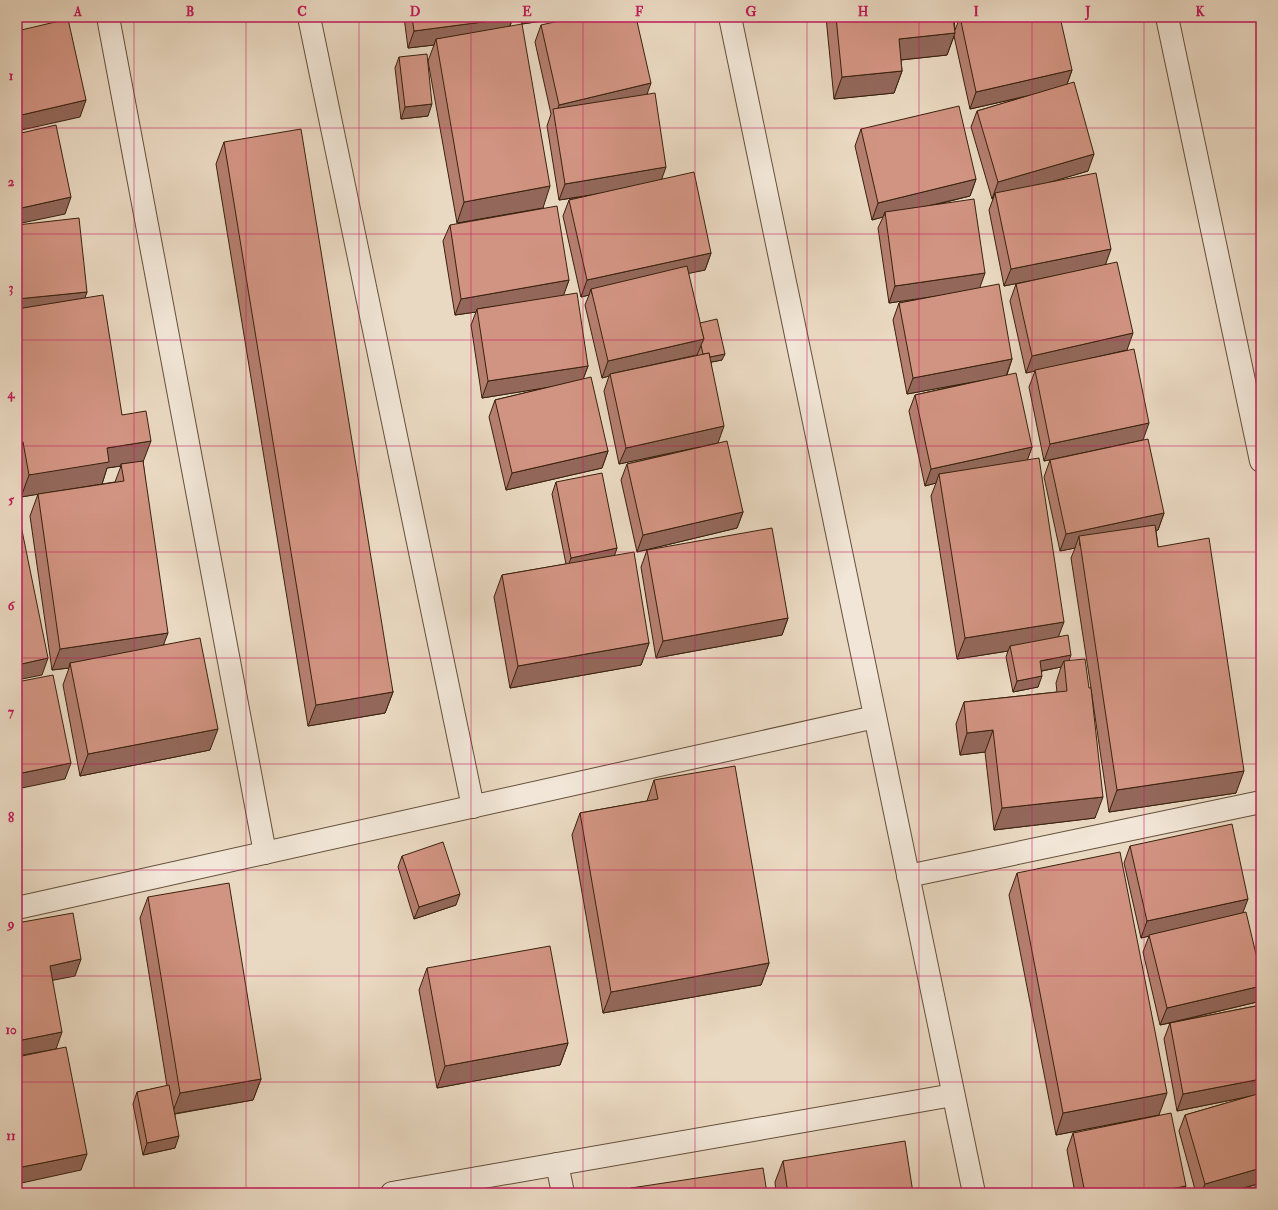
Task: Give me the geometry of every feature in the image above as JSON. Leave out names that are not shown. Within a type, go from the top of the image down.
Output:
[{"type":"street","points":[[108,17],[265,853]]},
{"type":"street","points":[[309,17],[473,807]]},
{"type":"street","points":[[730,17],[974,1193]]},
{"type":"street","points":[[1167,17],[1261,461]]},
{"type":"street","points":[[17,908],[875,717]]},
{"type":"street","points":[[908,876],[1261,802]]},
{"type":"street","points":[[392,1193],[953,1095]]},
{"type":"street","points":[[557,1164],[563,1193]]},
{"type":"building","points":[[412,17],[512,17],[513,18],[414,31]]},
{"type":"building","points":[[577,17],[636,17],[651,83],[559,105],[541,25]]},
{"type":"building","points":[[836,17],[953,17],[955,33],[899,39],[902,71],[842,77]]},
{"type":"building","points":[[960,17],[1060,17],[1072,70],[976,92]]},
{"type":"building","points":[[68,19],[86,100],[17,116],[17,31]]},
{"type":"building","points":[[522,24],[550,186],[464,202],[436,39]]},
{"type":"building","points":[[427,54],[432,104],[405,107],[399,57]]},
{"type":"building","points":[[1074,82],[1094,154],[998,182],[977,111]]},
{"type":"building","points":[[655,93],[666,167],[565,184],[553,109]]},
{"type":"building","points":[[959,106],[976,179],[878,203],[861,129]]},
{"type":"building","points":[[56,125],[71,197],[17,209],[17,134]]},
{"type":"building","points":[[301,129],[393,692],[316,705],[224,142]]},
{"type":"building","points":[[694,172],[711,253],[587,280],[569,200]]},
{"type":"building","points":[[1096,173],[1111,249],[1011,269],[995,193]]},
{"type":"building","points":[[974,199],[985,273],[895,286],[885,212]]},
{"type":"building","points":[[557,206],[569,280],[461,299],[450,225]]},
{"type":"building","points":[[79,218],[87,292],[17,299],[17,225]]},
{"type":"building","points":[[1117,262],[1133,333],[1032,356],[1016,284]]},
{"type":"building","points":[[687,266],[704,339],[608,361],[591,289]]},
{"type":"building","points":[[999,284],[1012,359],[913,378],[899,303]]},
{"type":"building","points":[[577,293],[588,366],[488,381],[477,309]]},
{"type":"building","points":[[103,295],[122,415],[146,411],[151,441],[107,448],[109,462],[29,475],[23,442],[17,442],[17,309]]},
{"type":"building","points":[[717,319],[725,354],[710,357],[709,353],[703,354],[701,345],[704,339],[700,323]]},
{"type":"building","points":[[1134,349],[1149,423],[1050,444],[1035,370]]},
{"type":"building","points":[[709,353],[724,426],[626,448],[610,374]]},
{"type":"building","points":[[1016,373],[1032,447],[931,469],[915,395]]},
{"type":"building","points":[[591,377],[608,451],[512,473],[495,400]]},
{"type":"building","points":[[1148,439],[1164,513],[1066,534],[1050,460]]},
{"type":"building","points":[[727,441],[743,512],[643,535],[627,464]]},
{"type":"building","points":[[1039,458],[1064,622],[965,638],[939,474]]},
{"type":"building","points":[[143,461],[168,633],[60,649],[38,494],[124,481],[121,464]]},
{"type":"building","points":[[602,473],[617,548],[571,558],[556,482]]},
{"type":"building","points":[[17,506],[48,658],[17,665]]},
{"type":"building","points":[[1155,525],[1158,547],[1209,538],[1244,771],[1117,790],[1079,536]]},
{"type":"building","points":[[772,528],[788,618],[663,641],[647,550]]},
{"type":"building","points":[[634,552],[649,643],[518,666],[502,575]]},
{"type":"building","points":[[1068,635],[1071,655],[1040,661],[1042,676],[1017,681],[1010,646]]},
{"type":"building","points":[[200,638],[218,729],[88,754],[70,663]]},
{"type":"building","points":[[1085,659],[1089,688],[1091,688],[1103,797],[1002,808],[993,730],[967,733],[964,702],[1067,691],[1064,661]]},
{"type":"building","points":[[53,675],[71,763],[17,774],[17,682]]},
{"type":"building","points":[[735,766],[769,963],[611,992],[580,813],[658,799],[654,780]]},
{"type":"building","points":[[1232,824],[1248,899],[1147,921],[1130,846]]},
{"type":"building","points":[[443,842],[460,894],[419,907],[402,856]]},
{"type":"building","points":[[1120,852],[1167,1093],[1063,1113],[1017,873]]},
{"type":"building","points":[[229,883],[261,1079],[180,1093],[148,897]]},
{"type":"building","points":[[1246,912],[1261,975],[1261,986],[1167,1008],[1149,935]]},
{"type":"building","points":[[73,913],[81,959],[50,966],[62,1032],[17,1041],[17,923]]},
{"type":"building","points":[[550,946],[568,1043],[445,1066],[427,968]]},
{"type":"building","points":[[1261,1005],[1261,1079],[1183,1094],[1170,1023]]},
{"type":"building","points":[[66,1047],[87,1154],[17,1168],[17,1057]]},
{"type":"building","points":[[169,1085],[179,1136],[147,1143],[137,1092]]},
{"type":"building","points":[[1261,1093],[1261,1168],[1205,1184],[1185,1115]]},
{"type":"building","points":[[1171,1113],[1186,1186],[1150,1193],[1085,1193],[1073,1133]]},
{"type":"building","points":[[905,1141],[913,1193],[788,1193],[783,1161]]},
{"type":"building","points":[[763,1168],[767,1193],[632,1193],[631,1188]]},
{"type":"building","points":[[1261,1186],[1261,1193],[1217,1193]]}]
